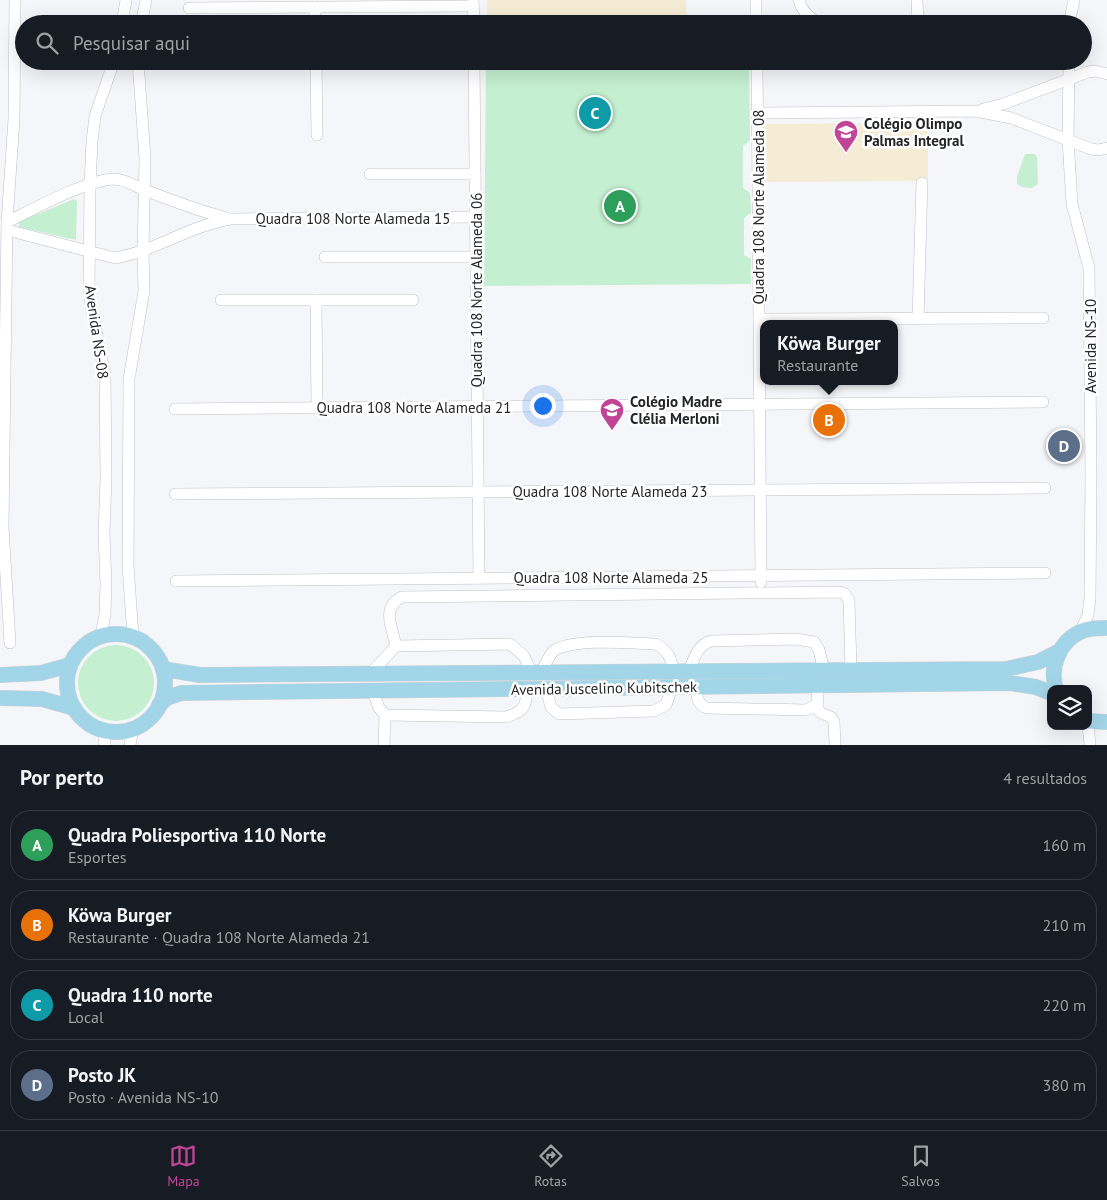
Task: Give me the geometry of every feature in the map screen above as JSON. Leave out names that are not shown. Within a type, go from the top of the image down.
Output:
[{"type":"main road","points":[[1055,685],[1053,674],[1055,662],[1066,642],[1080,632],[1094,628],[1107,628]]},
{"type":"main road","points":[[123,635],[133,637],[146,645],[156,656],[163,669],[164,694],[159,705],[148,719],[133,728],[104,738],[74,708],[67,687],[70,665],[77,652],[88,642],[101,636],[123,635]]},
{"type":"main road","name":"Avenida Juscelino Kubitschek","points":[[163,669],[200,675],[1006,669],[1038,662],[1060,651]]},
{"type":"main road","points":[[0,675],[41,673],[70,665]]},
{"type":"main road","name":"Avenida Juscelino Kubitschek","points":[[159,705],[167,698],[181,693],[1010,683],[1036,686],[1047,691]]},
{"type":"main road","points":[[0,698],[42,699],[74,708]]},
{"type":"main road","points":[[1092,720],[1107,722]]},
{"type":"street","points":[[10,643],[3,526],[5,226],[14,119],[15,0]]},
{"type":"street","points":[[124,15],[126,0]]},
{"type":"street","points":[[143,15],[146,0]]},
{"type":"street","points":[[756,0],[756,15]]},
{"type":"street","points":[[799,0],[802,10],[807,15]]},
{"type":"street","points":[[917,0],[918,15]]},
{"type":"street","points":[[1071,15],[1074,0]]},
{"type":"street","points":[[188,8],[473,3]]},
{"type":"street","points":[[315,7],[315,15]]},
{"type":"street","name":"Avenida NS-08","points":[[101,636],[105,614],[106,584],[104,534],[106,478],[105,375],[89,288],[90,184],[95,116],[111,70]]},
{"type":"street","name":"Avenida NS-08","points":[[133,637],[128,565],[129,379],[144,291],[145,158],[139,70]]},
{"type":"street","points":[[316,70],[317,135]]},
{"type":"street","name":"Quadra 108 Norte Alameda 06","points":[[474,70],[479,578]]},
{"type":"street","name":"Quadra 108 Norte Alameda 08","points":[[757,70],[762,593]]},
{"type":"street","name":"Avenida NS-10","points":[[1069,70],[1068,140],[1072,204],[1090,268],[1090,598],[1088,615],[1080,632]]},
{"type":"street","points":[[758,113],[976,110],[1003,104],[1088,72],[1095,71],[1107,74]]},
{"type":"street","points":[[976,110],[1004,116],[1091,149],[1107,148]]},
{"type":"street","points":[[370,174],[475,174]]},
{"type":"street","points":[[5,226],[90,184],[115,179],[125,181],[195,209],[231,219]]},
{"type":"street","points":[[918,318],[922,183]]},
{"type":"street","name":"Quadra 108 Norte Alameda 15","points":[[231,219],[475,217]]},
{"type":"street","points":[[5,226],[115,258],[143,251],[197,227],[231,219]]},
{"type":"street","points":[[326,257],[475,257]]},
{"type":"street","points":[[221,300],[413,300]]},
{"type":"street","points":[[316,300],[317,408]]},
{"type":"street","points":[[759,319],[1043,318]]},
{"type":"street","name":"Quadra 108 Norte Alameda 21","points":[[175,409],[1043,402]]},
{"type":"street","name":"Quadra 108 Norte Alameda 23","points":[[175,494],[1045,488]]},
{"type":"street","name":"Quadra 108 Norte Alameda 25","points":[[176,580],[1045,573]]},
{"type":"street","points":[[402,579],[402,597]]},
{"type":"street","points":[[396,646],[390,610],[392,605],[402,597],[840,592],[845,594],[850,606],[851,670]]},
{"type":"street","name":"Avenida Juscelino Kubitschek","points":[[689,671],[698,650],[705,643],[796,639],[814,642],[819,650],[824,670]]},
{"type":"street","points":[[370,674],[396,646],[510,644],[524,656],[537,673],[555,650],[577,643],[656,644],[664,648],[671,657],[674,672]]},
{"type":"street","points":[[817,685],[818,710],[831,717],[834,722],[835,745]]},
{"type":"street","points":[[546,688],[551,707],[559,714],[654,712],[666,705],[672,687]]},
{"type":"street","points":[[696,687],[698,701],[701,706],[707,708],[806,710],[818,704]]},
{"type":"street","points":[[385,715],[506,716],[518,714],[526,702],[527,688]]},
{"type":"street","points":[[372,691],[379,708],[385,715],[384,745]]},
{"type":"street","points":[[130,745],[133,728]]},
{"type":"street","points":[[1088,730],[1090,745]]},
{"type":"shaded area","points":[[487,0],[686,0],[687,15],[487,15]]},
{"type":"shaded area","name":"Colégio Olimpo Palmas Integral","points":[[928,123],[928,181],[765,182],[764,124]]},
{"type":"green space","points":[[486,70],[749,70],[750,140],[743,146],[743,188],[750,193],[751,213],[744,218],[744,255],[751,259],[751,284],[484,286]]},
{"type":"green space","points":[[1025,154],[1035,154],[1037,157],[1038,184],[1032,188],[1021,187],[1017,183],[1017,177]]},
{"type":"green space","points":[[74,199],[77,201],[76,240],[19,227],[19,222]]},
{"type":"green space","points":[[116,645],[130,648],[143,656],[151,669],[154,683],[151,697],[143,710],[130,718],[116,721],[102,718],[89,710],[81,697],[78,683],[81,669],[89,656],[102,648]]},
{"type":"place","name":"Quadra 110 norte","points":[[595,113]]},
{"type":"place","name":"Colégio Olimpo Palmas Integral","points":[[846,153]]},
{"type":"place","name":"Quadra Poliesportiva 110 Norte","points":[[620,206]]},
{"type":"place","name":"Köwa Burger","points":[[829,420]]},
{"type":"place","name":"Colégio Madre Clélia Merloni","points":[[612,431]]},
{"type":"place","name":"Posto JK","points":[[1064,446]]}]
